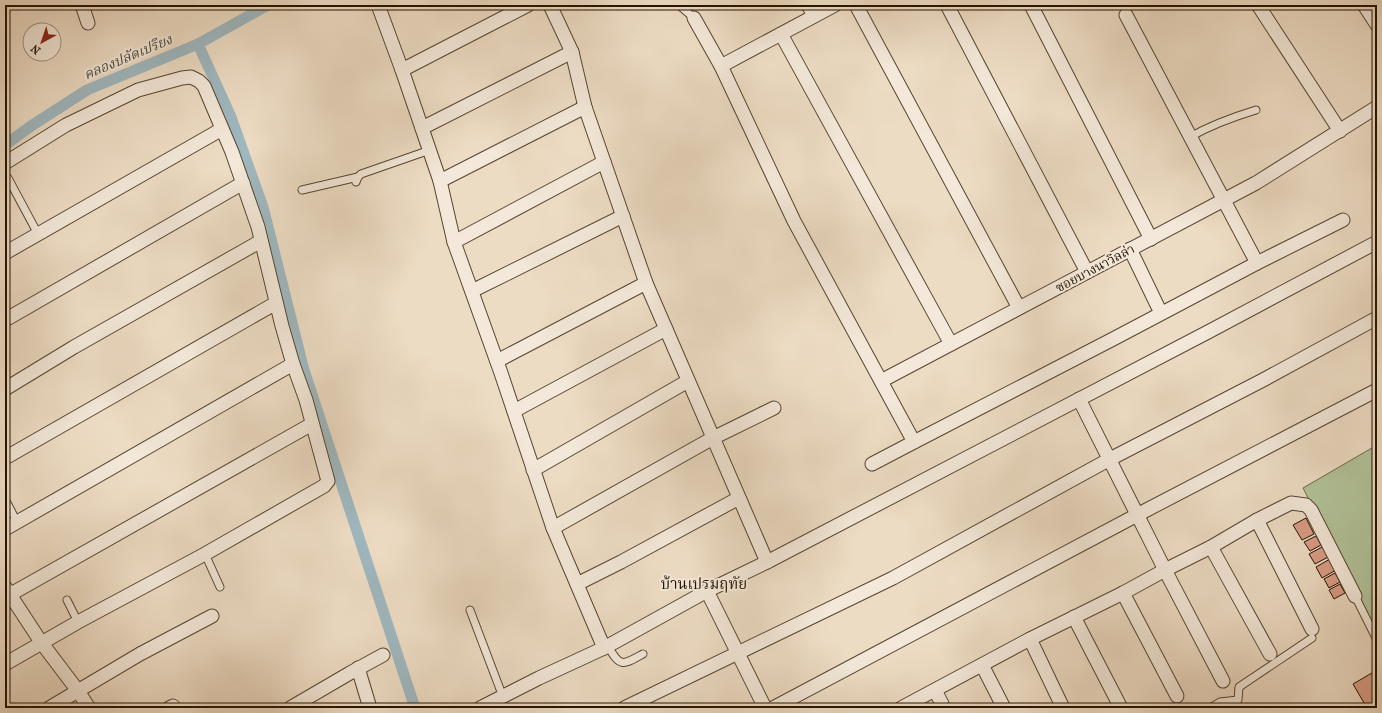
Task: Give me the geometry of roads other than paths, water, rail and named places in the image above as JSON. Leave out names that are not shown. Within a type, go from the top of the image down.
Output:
[{"type":"street","points":[[82,5],[88,23]]},
{"type":"street","points":[[378,5],[430,150],[440,181],[454,242],[497,361],[553,528],[606,647]]},
{"type":"street","points":[[550,5],[572,52],[585,107],[646,283],[767,562]]},
{"type":"street","points":[[721,66],[781,34],[811,11],[835,5]]},
{"type":"street","points":[[856,5],[1019,308]]},
{"type":"street","points":[[947,5],[1087,272]]},
{"type":"street","points":[[1031,5],[1152,239]]},
{"type":"street","points":[[1258,5],[1340,131]]},
{"type":"street","points":[[1364,5],[1377,25]]},
{"type":"street","points":[[402,70],[520,7]]},
{"type":"street","points":[[1126,15],[1257,263]]},
{"type":"street","points":[[694,18],[721,66],[794,221],[914,442]]},
{"type":"street","points":[[781,34],[951,344]]},
{"type":"street","points":[[422,128],[572,52]]},
{"type":"street","points":[[5,163],[66,125],[138,90],[182,78],[191,77],[199,81],[204,86],[222,129],[258,227],[276,303],[293,364],[306,400],[328,481],[326,484],[205,554],[41,642],[5,664]]},
{"type":"street","points":[[440,181],[585,107]]},
{"type":"street","name":"ซอยบางนาวิลล่า","points":[[881,381],[1224,200],[1281,168],[1377,107]]},
{"type":"street","points":[[5,253],[222,129]]},
{"type":"street","points":[[454,242],[604,162]]},
{"type":"street","points":[[5,320],[243,183]]},
{"type":"street","points":[[472,291],[623,216]]},
{"type":"street","points":[[872,464],[1257,263],[1343,220]]},
{"type":"street","points":[[5,389],[261,241]]},
{"type":"street","points":[[480,708],[606,647],[707,591],[767,562],[1377,242]]},
{"type":"street","points":[[1130,249],[1158,307]]},
{"type":"street","points":[[497,361],[646,283]]},
{"type":"street","points":[[5,458],[276,303]]},
{"type":"street","points":[[624,708],[893,578],[1110,459],[1263,380],[1377,318]]},
{"type":"street","points":[[514,411],[666,329]]},
{"type":"street","points":[[5,529],[293,364]]},
{"type":"street","points":[[534,470],[688,380]]},
{"type":"street","points":[[773,708],[1137,515],[1377,390]]},
{"type":"street","points":[[1079,399],[1223,681]]},
{"type":"street","points":[[553,528],[713,438],[774,408]]},
{"type":"street","points":[[89,708],[41,642],[7,591],[312,424]]},
{"type":"street","points":[[577,584],[739,498]]},
{"type":"street","points":[[900,708],[1030,639],[1124,593],[1165,570],[1212,547],[1257,520],[1291,503],[1306,505],[1311,510],[1355,596]]},
{"type":"street","points":[[1257,520],[1312,634]]},
{"type":"street","points":[[1212,547],[1270,654]]},
{"type":"street","points":[[707,591],[765,708]]},
{"type":"street","points":[[1124,593],[1177,696]]},
{"type":"street","points":[[49,708],[140,654],[212,616]]},
{"type":"street","points":[[1074,617],[1121,708]]},
{"type":"street","points":[[1030,639],[1063,708]]},
{"type":"street","points":[[295,707],[382,655]]},
{"type":"street","points":[[982,665],[1004,708]]},
{"type":"street","points":[[358,668],[370,708]]},
{"type":"street","points":[[935,690],[944,708]]},
{"type":"lane","points":[[679,5],[694,18]]},
{"type":"lane","points":[[1190,137],[1219,122],[1256,110]]},
{"type":"lane","points":[[302,190],[357,179],[361,174],[430,150]]},
{"type":"lane","points":[[8,178],[38,234]]},
{"type":"lane","points":[[5,499],[17,522]]},
{"type":"lane","points":[[205,554],[220,587]]},
{"type":"lane","points":[[1355,596],[1377,640]]},
{"type":"lane","points":[[67,600],[78,622]]},
{"type":"lane","points":[[470,610],[503,696]]},
{"type":"lane","points":[[1241,708],[1238,700],[1239,687],[1312,634]]},
{"type":"lane","points":[[606,647],[620,662],[627,662],[643,654]]},
{"type":"lane","points":[[1210,708],[1220,702],[1238,700]]},
{"type":"waterway","name":"คลองปลัดเปรียง","points":[[5,145],[31,126],[87,90],[198,44],[268,5]]},
{"type":"waterway","points":[[198,44],[231,117],[263,207],[304,370],[415,708]]},
{"type":"district","name":"บ้านเปรมฤทัย","points":[[704,584]]}]
